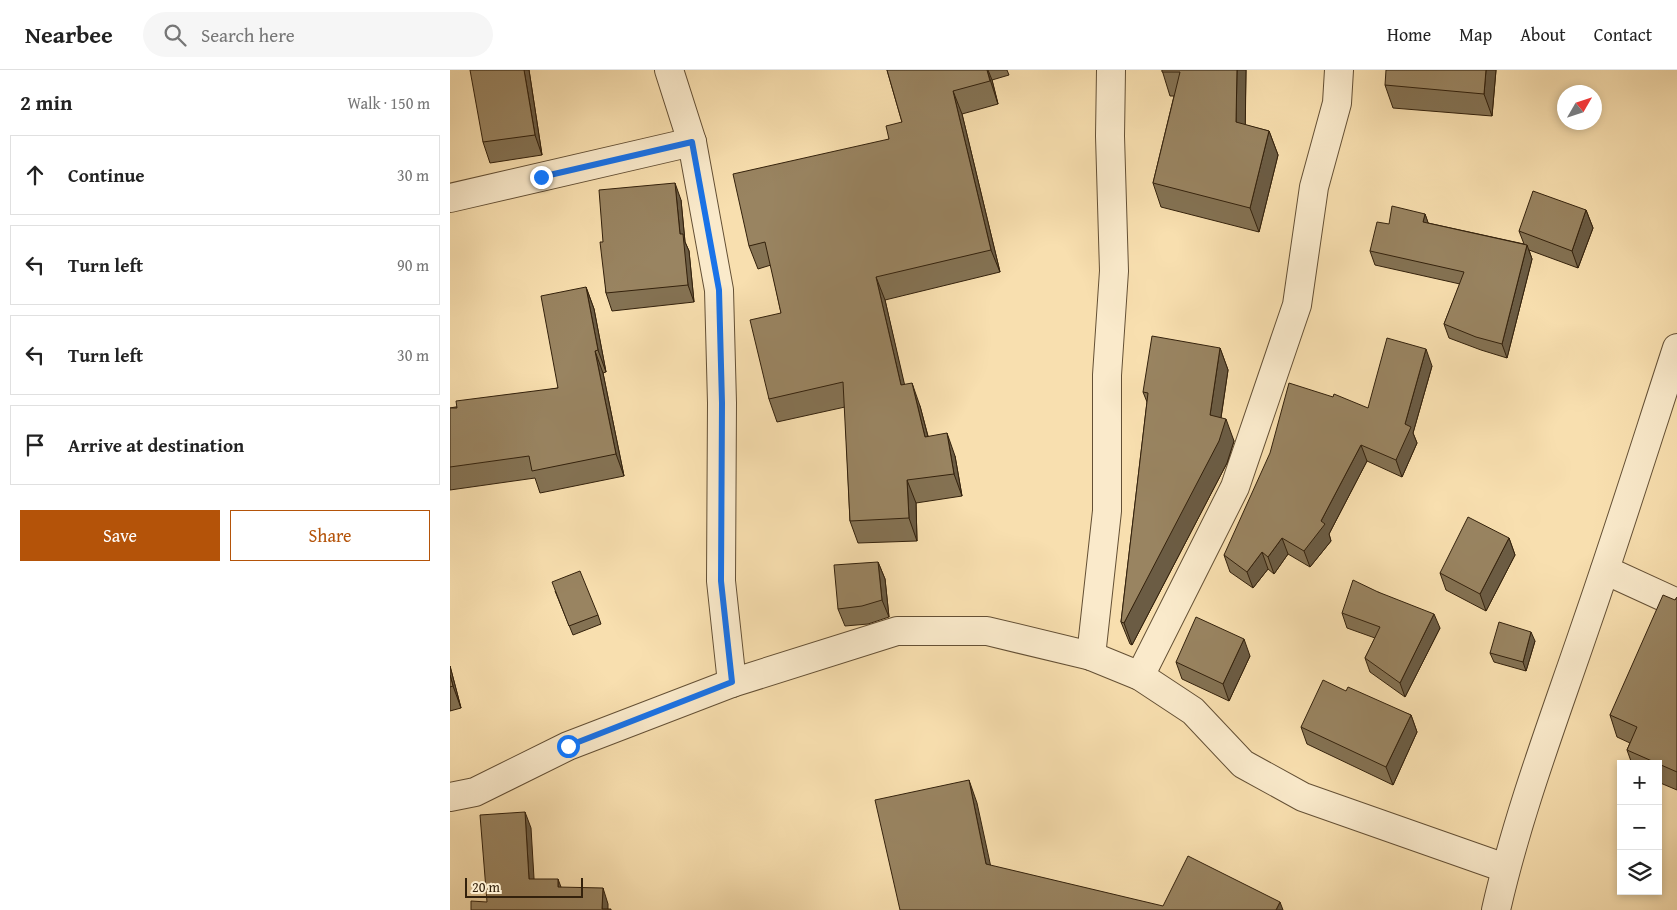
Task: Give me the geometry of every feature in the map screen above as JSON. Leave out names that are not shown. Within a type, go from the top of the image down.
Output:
[{"type":"street","points":[[669,70],[692,142],[719,290],[722,403],[721,581],[732,682]]},
{"type":"street","points":[[1090,656],[1107,511],[1107,375],[1114,271],[1110,136],[1111,70]]},
{"type":"street","points":[[1140,676],[1235,487],[1297,305],[1314,187],[1336,103],[1339,70]]},
{"type":"street","points":[[450,198],[692,142]]},
{"type":"street","points":[[1496,910],[1506,868],[1551,728],[1605,570],[1677,348]]},
{"type":"street","points":[[1605,570],[1677,604]]},
{"type":"street","points":[[450,797],[475,792],[568,746],[732,682],[897,631],[987,631],[1090,656],[1140,676],[1193,712],[1243,764],[1303,797],[1506,868]]},
{"type":"building","points":[[470,70],[524,70],[535,135],[483,142]]},
{"type":"building","points":[[887,70],[987,70],[990,81],[953,91],[991,250],[876,277],[901,385],[912,383],[925,437],[947,433],[954,474],[907,480],[909,518],[850,521],[843,382],[769,399],[750,320],[781,313],[765,242],[749,246],[733,174],[889,139],[886,126],[902,122]]},
{"type":"building","points":[[1162,70],[1237,70],[1236,122],[1269,131],[1250,208],[1153,183],[1180,72],[1162,72]]},
{"type":"building","points":[[1386,70],[1486,70],[1484,94],[1385,85]]},
{"type":"building","points":[[675,183],[688,285],[606,293],[600,242],[603,242],[599,190]]},
{"type":"building","points":[[1533,191],[1586,210],[1572,251],[1519,231]]},
{"type":"building","points":[[1392,206],[1425,214],[1423,222],[1527,245],[1502,344],[1476,337],[1444,324],[1464,272],[1370,251],[1377,222],[1389,224]]},
{"type":"building","points":[[586,287],[598,350],[595,351],[616,454],[532,471],[529,456],[450,467],[450,408],[457,408],[456,401],[558,388],[541,296]]},
{"type":"building","points":[[1152,336],[1220,348],[1210,415],[1226,419],[1219,441],[1124,623],[1121,622],[1148,393],[1143,392]]},
{"type":"building","points":[[1387,338],[1426,349],[1405,424],[1411,427],[1396,460],[1361,445],[1321,521],[1325,524],[1304,551],[1282,538],[1268,557],[1262,552],[1247,572],[1224,555],[1270,453],[1289,383],[1333,397],[1334,394],[1368,408]]},
{"type":"building","points":[[1468,517],[1509,538],[1480,594],[1440,573]]},
{"type":"building","points":[[878,562],[882,600],[862,606],[838,609],[834,565]]},
{"type":"building","points":[[580,571],[598,615],[569,626],[552,582]]},
{"type":"building","points":[[1353,580],[1434,614],[1400,683],[1365,658],[1380,627],[1342,613]]},
{"type":"building","points":[[1663,595],[1675,600],[1677,597],[1677,772],[1662,765],[1662,760],[1650,760],[1627,750],[1637,727],[1610,715]]},
{"type":"building","points":[[1196,617],[1244,639],[1223,684],[1176,662]]},
{"type":"building","points":[[1499,622],[1531,632],[1523,662],[1490,653]]},
{"type":"building","points":[[450,675],[453,686],[450,687]]},
{"type":"building","points":[[1323,680],[1346,691],[1348,687],[1411,715],[1386,767],[1301,727]]},
{"type":"building","points":[[969,780],[986,864],[1163,906],[1188,856],[1280,902],[1276,910],[900,910],[875,800]]},
{"type":"building","points":[[525,812],[529,879],[558,879],[558,887],[603,888],[602,909],[611,910],[471,910],[471,901],[487,902],[480,815]]},
{"type":"route","points":[[541,177],[692,142],[719,290],[722,403],[721,581],[732,682],[568,746]]}]
